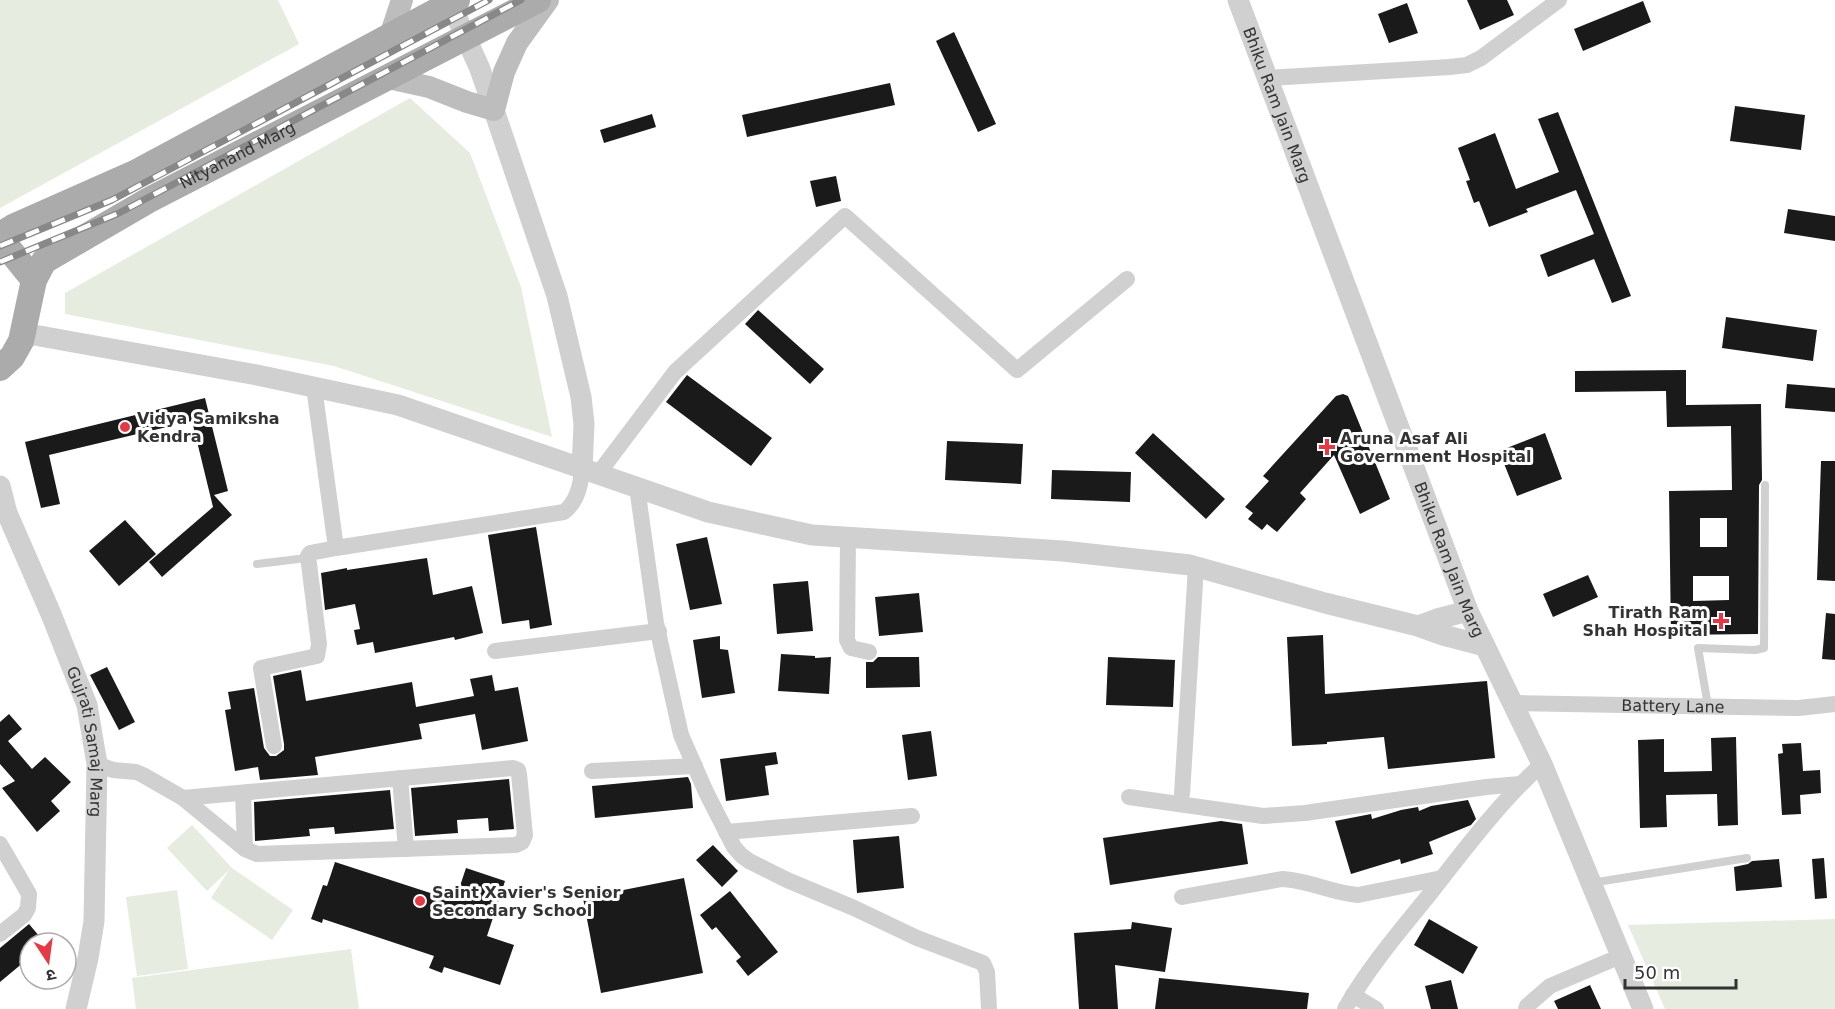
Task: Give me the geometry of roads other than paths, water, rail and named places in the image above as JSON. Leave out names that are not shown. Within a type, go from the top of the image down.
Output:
[{"type":"main road","points":[[390,36],[402,0]]},
{"type":"main road","name":"Nityanand Marg","points":[[0,368],[17,350],[23,333],[33,280],[44,261],[149,200],[538,0]]},
{"type":"main road","points":[[388,78],[429,87],[494,110],[504,72],[517,43],[548,0]]},
{"type":"main road","name":"Nityanand Marg","points":[[0,236],[13,227],[135,173],[452,1]]},
{"type":"main road","points":[[135,173],[149,200]]},
{"type":"main road","points":[[0,236],[33,280]]},
{"type":"street","name":"Bhiku Ram Jain Marg","points":[[1238,0],[1468,611],[1542,764],[1643,1009]]},
{"type":"street","points":[[1268,78],[1450,68],[1467,64],[1481,58],[1559,0]]},
{"type":"street","points":[[452,1],[480,69],[557,296],[581,397],[590,472]]},
{"type":"street","points":[[274,746],[261,668],[317,656],[319,644],[307,558],[310,553],[564,512],[571,506],[590,472],[675,372],[845,216],[1017,370],[1127,279]]},
{"type":"street","points":[[23,333],[246,373],[398,405],[708,512],[812,535],[1063,551],[1196,567],[1485,646]]},
{"type":"street","points":[[314,387],[336,548]]},
{"type":"street","name":"Gujrati Samaj Marg","points":[[0,486],[7,513],[87,705],[97,764],[94,921],[76,1009]]},
{"type":"street","points":[[637,487],[659,631],[676,718],[681,735],[734,847],[749,861],[795,884],[854,908],[917,938],[983,963],[987,972],[989,1009]]},
{"type":"street","points":[[848,538],[847,640],[851,648],[869,652]]},
{"type":"street","points":[[1182,794],[1196,567]]},
{"type":"street","points":[[1418,626],[1468,611]]},
{"type":"street","points":[[495,651],[659,631]]},
{"type":"street","name":"Battery Lane","points":[[1513,703],[1799,708],[1835,704]]},
{"type":"street","points":[[97,764],[113,770],[136,772],[183,798],[245,849],[257,854],[516,845],[522,842],[525,835],[518,770],[513,768],[183,798]]},
{"type":"street","points":[[1376,1009],[1349,1002],[1375,962],[1442,878],[1520,784],[1542,764]]},
{"type":"street","points":[[592,771],[695,766]]},
{"type":"street","points":[[400,778],[406,849]]},
{"type":"street","points":[[1129,797],[1263,816],[1305,813],[1520,784]]},
{"type":"street","points":[[243,793],[245,849]]},
{"type":"street","points":[[726,832],[912,816]]},
{"type":"street","points":[[0,844],[29,894],[28,909],[24,915],[0,934]]},
{"type":"street","points":[[1182,897],[1282,879],[1293,879],[1358,895],[1442,878]]},
{"type":"street","points":[[1526,1009],[1550,987],[1621,956]]},
{"type":"lane","points":[[1708,706],[1698,648],[1755,650],[1764,648],[1765,486]]},
{"type":"lane","points":[[257,564],[307,558]]},
{"type":"lane","points":[[1591,883],[1747,858]]},
{"type":"railway","points":[[0,246],[112,200],[489,0]]},
{"type":"railway","points":[[0,262],[119,213],[521,0]]},
{"type":"place","name":"Vidya Samiksha Kendra","points":[[125,427]]},
{"type":"place","name":"Aruna Asaf Ali Government Hospital","points":[[1327,447]]},
{"type":"place","name":"Tirath Ram Shah Hospital","points":[[1721,621]]},
{"type":"place","name":"Saint Xavier's Senior Secondary School","points":[[420,901]]}]
